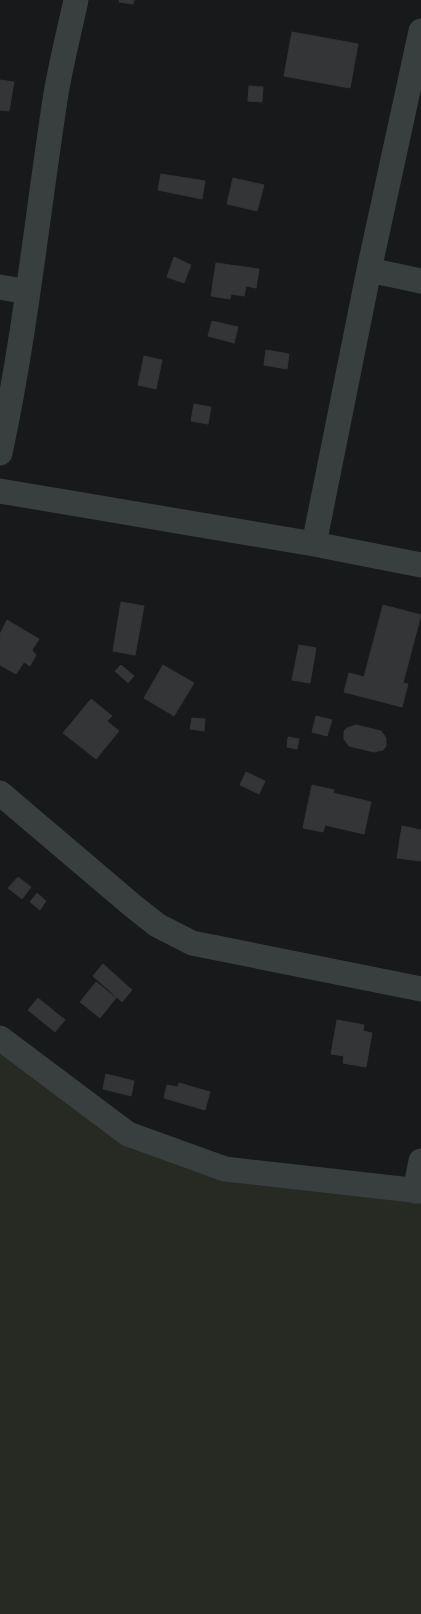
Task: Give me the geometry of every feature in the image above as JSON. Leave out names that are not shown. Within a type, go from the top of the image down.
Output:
[{"type":"street","points":[[0,453],[28,292],[55,98],[76,0]]},
{"type":"street","points":[[314,544],[368,270],[421,31]]},
{"type":"street","points":[[368,270],[421,281]]},
{"type":"street","points":[[0,287],[28,292]]},
{"type":"street","points":[[0,491],[314,544],[421,565]]},
{"type":"street","points":[[0,794],[133,906],[158,925],[192,943],[421,989]]},
{"type":"street","points":[[0,1038],[128,1134],[225,1169],[418,1191],[421,1161]]},
{"type":"shaded area","points":[[0,1038],[128,1134],[225,1169],[421,1191],[421,1614],[0,1614]]},
{"type":"building","points":[[119,0],[134,0],[133,4],[119,2]]},
{"type":"building","points":[[292,32],[358,44],[350,88],[284,76]]},
{"type":"building","points":[[0,80],[14,82],[9,111],[0,110]]},
{"type":"building","points":[[249,86],[263,87],[262,102],[248,101]]},
{"type":"building","points":[[161,174],[205,181],[202,199],[158,190]]},
{"type":"building","points":[[233,178],[264,185],[257,211],[227,204]]},
{"type":"building","points":[[174,257],[191,265],[184,283],[167,277]]},
{"type":"building","points":[[216,263],[259,269],[256,288],[246,286],[244,296],[231,294],[230,299],[211,296]]},
{"type":"building","points":[[212,321],[238,327],[234,343],[208,336]]},
{"type":"building","points":[[266,350],[289,354],[287,369],[264,365]]},
{"type":"building","points":[[144,356],[162,360],[156,389],[138,385]]},
{"type":"building","points":[[194,404],[211,407],[208,424],[191,421]]},
{"type":"building","points":[[121,602],[144,606],[135,655],[113,651]]},
{"type":"building","points":[[383,605],[421,615],[403,683],[408,684],[402,707],[344,692],[349,673],[364,677]]},
{"type":"building","points":[[7,620],[39,639],[32,650],[36,655],[30,666],[24,662],[16,674],[0,665],[0,634]]},
{"type":"building","points":[[299,645],[316,648],[310,683],[292,680]]},
{"type":"building","points":[[121,665],[134,676],[128,683],[115,671]]},
{"type":"building","points":[[163,665],[194,683],[174,716],[144,698]]},
{"type":"building","points":[[91,699],[112,716],[107,721],[119,731],[96,759],[63,733]]},
{"type":"building","points":[[316,716],[332,720],[327,736],[312,732]]},
{"type":"building","points":[[192,718],[205,719],[204,731],[190,729]]},
{"type":"building","points":[[356,725],[381,731],[386,738],[386,746],[383,750],[374,752],[349,746],[344,739],[344,731]]},
{"type":"building","points":[[288,737],[299,739],[297,749],[287,747]]},
{"type":"building","points":[[246,772],[265,781],[259,794],[240,785]]},
{"type":"building","points":[[312,785],[334,790],[333,793],[371,802],[364,834],[325,825],[323,832],[303,828]]},
{"type":"building","points":[[402,826],[421,830],[421,861],[397,858]]},
{"type":"building","points":[[18,877],[31,887],[22,899],[8,888]]},
{"type":"building","points":[[37,893],[46,901],[40,910],[30,902]]},
{"type":"building","points":[[103,964],[132,990],[122,1002],[93,976]]},
{"type":"building","points":[[96,982],[116,998],[100,1018],[80,1002]]},
{"type":"building","points":[[38,998],[65,1020],[55,1032],[28,1010]]},
{"type":"building","points":[[337,1020],[364,1025],[363,1031],[372,1033],[366,1067],[343,1063],[344,1056],[331,1054]]},
{"type":"building","points":[[106,1074],[134,1081],[131,1096],[103,1089]]},
{"type":"building","points":[[179,1083],[210,1092],[205,1110],[164,1098],[167,1085],[178,1087]]}]
